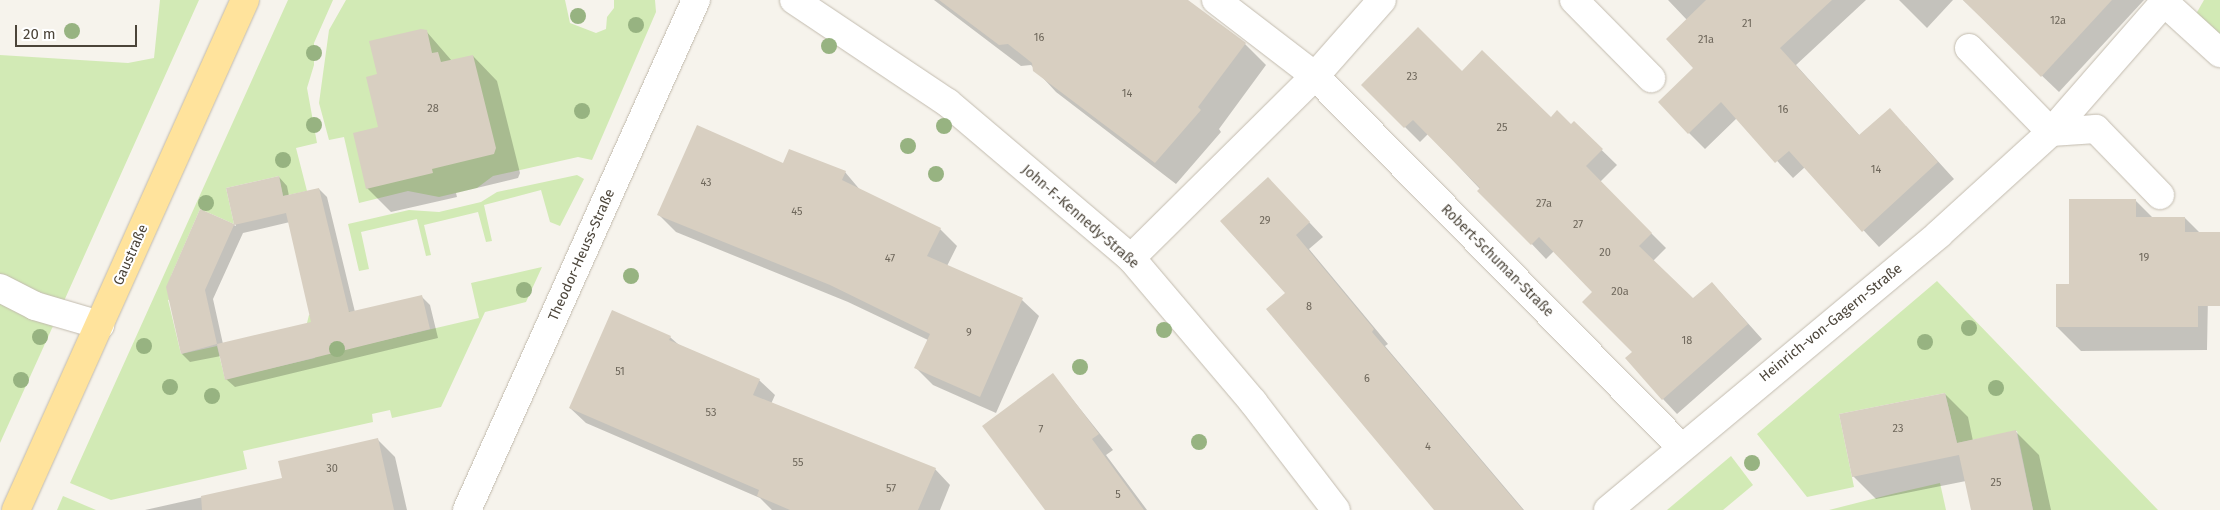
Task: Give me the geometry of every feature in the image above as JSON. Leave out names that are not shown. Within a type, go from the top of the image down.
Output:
[{"type":"main road","name":"Gaustraße","points":[[16,510],[245,0]]},
{"type":"street","name":"Theodor-Heuss-Straße","points":[[467,510],[696,0]]},
{"type":"street","name":"John-F.-Kennedy-Straße","points":[[794,0],[948,103],[1131,258],[1253,402],[1336,510]]},
{"type":"street","points":[[1216,0],[1315,76]]},
{"type":"street","points":[[1131,258],[1315,76],[1382,0]]},
{"type":"street","points":[[1574,0],[1651,78]]},
{"type":"street","points":[[2165,1],[2220,53]]},
{"type":"street","name":"Heinrich-von-Gagern-Straße","points":[[1608,510],[1938,234],[2051,132],[2165,1]]},
{"type":"street","points":[[1968,48],[2051,132],[2096,129],[2160,195]]},
{"type":"street","name":"Robert-Schuman-Straße","points":[[1315,76],[1681,447]]},
{"type":"street","points":[[0,288],[35,306],[100,325]]},
{"type":"green space","points":[[160,0],[199,0],[64,301],[0,278],[0,55],[128,63],[154,58]]},
{"type":"green space","points":[[288,0],[333,0],[314,43],[314,65],[307,88],[317,143],[296,148],[307,191],[283,196],[279,176],[226,188],[234,224],[200,209],[171,276],[205,291],[168,300],[181,354],[217,346],[225,379],[315,358],[307,323],[309,315],[340,306],[350,312],[359,346],[479,318],[471,283],[542,267],[526,302],[485,312],[441,407],[392,418],[390,410],[372,414],[373,422],[243,451],[247,469],[111,500],[70,483]]},
{"type":"green space","points":[[346,0],[565,0],[570,23],[596,33],[606,29],[607,17],[614,8],[614,0],[655,0],[656,12],[592,160],[578,157],[493,176],[477,188],[439,197],[408,191],[359,203],[344,137],[329,140],[319,103],[329,30]]},
{"type":"green space","points":[[2204,0],[2220,0],[2220,37],[2196,14]]},
{"type":"green space","points":[[577,175],[584,179],[560,226],[550,222],[541,190],[484,205],[492,241],[486,242],[478,212],[424,225],[431,255],[426,256],[417,219],[361,232],[369,269],[359,271],[348,224],[409,210],[439,212],[481,202],[497,192]]},
{"type":"green space","points":[[1937,281],[2158,510],[2033,510],[2017,431],[1957,443],[1945,393],[1839,414],[1854,487],[1807,497],[1757,434]]},
{"type":"green space","points":[[0,299],[53,326],[0,443]]},
{"type":"green space","points":[[1731,456],[1753,485],[1723,510],[1667,510]]},
{"type":"green space","points":[[1940,483],[1946,510],[1829,510],[1892,494]]},
{"type":"green space","points":[[63,496],[96,510],[57,510]]},
{"type":"building","points":[[939,0],[1188,0],[1246,43],[1198,107],[1201,110],[1155,163],[1033,71],[1032,63],[1008,44],[999,45]]},
{"type":"building","points":[[1706,0],[1832,0],[1780,48],[1859,135],[1890,108],[1938,162],[1862,232],[1789,151],[1775,163],[1721,102],[1688,134],[1658,102],[1693,68],[1666,39]]},
{"type":"building","points":[[1963,0],[2112,0],[2041,77]]},
{"type":"building","points":[[1418,27],[1462,71],[1482,50],[1551,117],[1557,110],[1571,124],[1574,121],[1603,149],[1586,166],[1652,233],[1639,246],[1693,298],[1712,282],[1748,324],[1662,400],[1625,358],[1632,352],[1582,302],[1592,292],[1539,237],[1531,245],[1477,191],[1480,188],[1413,120],[1404,128],[1361,85]]},
{"type":"building","points":[[421,29],[427,30],[432,53],[438,52],[441,62],[473,55],[496,148],[494,154],[432,169],[433,173],[366,189],[353,133],[378,127],[366,77],[377,74],[369,41]]},
{"type":"building","points":[[697,125],[783,163],[789,149],[846,171],[842,180],[941,228],[927,256],[1023,298],[980,397],[914,368],[930,334],[830,285],[657,215]]},
{"type":"building","points":[[279,176],[283,196],[319,188],[349,312],[422,295],[430,329],[225,380],[217,344],[181,354],[166,287],[200,209],[234,224],[226,188]],"holes":[[[286,213],[311,322],[217,344],[205,290],[234,225]]]},
{"type":"building","points":[[1268,177],[1310,222],[1296,235],[1374,329],[1372,332],[1523,510],[1434,510],[1266,309],[1285,293],[1220,221]]},
{"type":"building","points":[[2069,199],[2136,199],[2136,217],[2185,217],[2185,232],[2220,232],[2220,306],[2198,306],[2198,327],[2056,327],[2056,284],[2069,284]]},
{"type":"building","points":[[612,310],[671,336],[669,340],[760,379],[753,395],[936,468],[918,510],[790,510],[757,496],[759,490],[569,408]]},
{"type":"building","points":[[1053,373],[1099,434],[1092,439],[1144,510],[1045,510],[982,426]]},
{"type":"building","points":[[1945,393],[1957,443],[2016,430],[2033,510],[1971,510],[1959,455],[1852,477],[1839,414]]},
{"type":"building","points":[[378,438],[394,510],[202,510],[201,496],[282,478],[278,461]]}]
